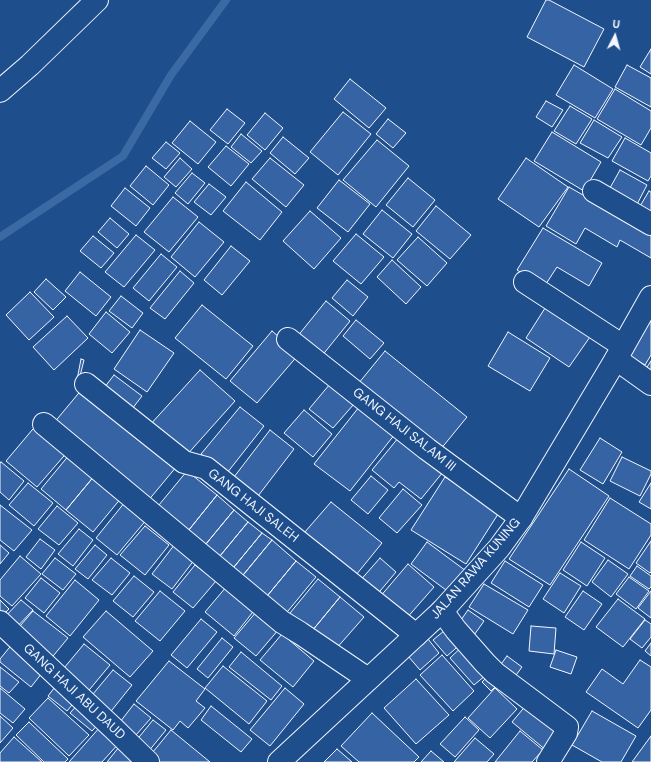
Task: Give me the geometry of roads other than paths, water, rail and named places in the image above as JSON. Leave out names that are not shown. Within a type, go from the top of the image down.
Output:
[{"type":"street","points":[[0,91],[30,65],[97,0]]},
{"type":"street","points":[[594,191],[651,224]]},
{"type":"street","points":[[525,282],[620,353],[651,384]]},
{"type":"street","name":"JALAN RAWA KUNING","points":[[279,762],[442,611],[499,548],[521,518],[620,353],[651,297]]},
{"type":"street","name":"GANG HAJI SALAM III","points":[[288,339],[427,449],[521,518]]},
{"type":"street","name":"GANG HAJI SALEH","points":[[86,384],[184,462],[206,468],[416,636]]},
{"type":"street","points":[[44,424],[282,622],[368,679]]},
{"type":"street","points":[[442,611],[456,630],[495,673],[567,727],[566,733],[548,762]]},
{"type":"street","name":"GANG HAJI ABU DAUD","points":[[0,622],[148,762]]},
{"type":"waterway","points":[[0,237],[123,156],[171,75],[226,0]]}]
